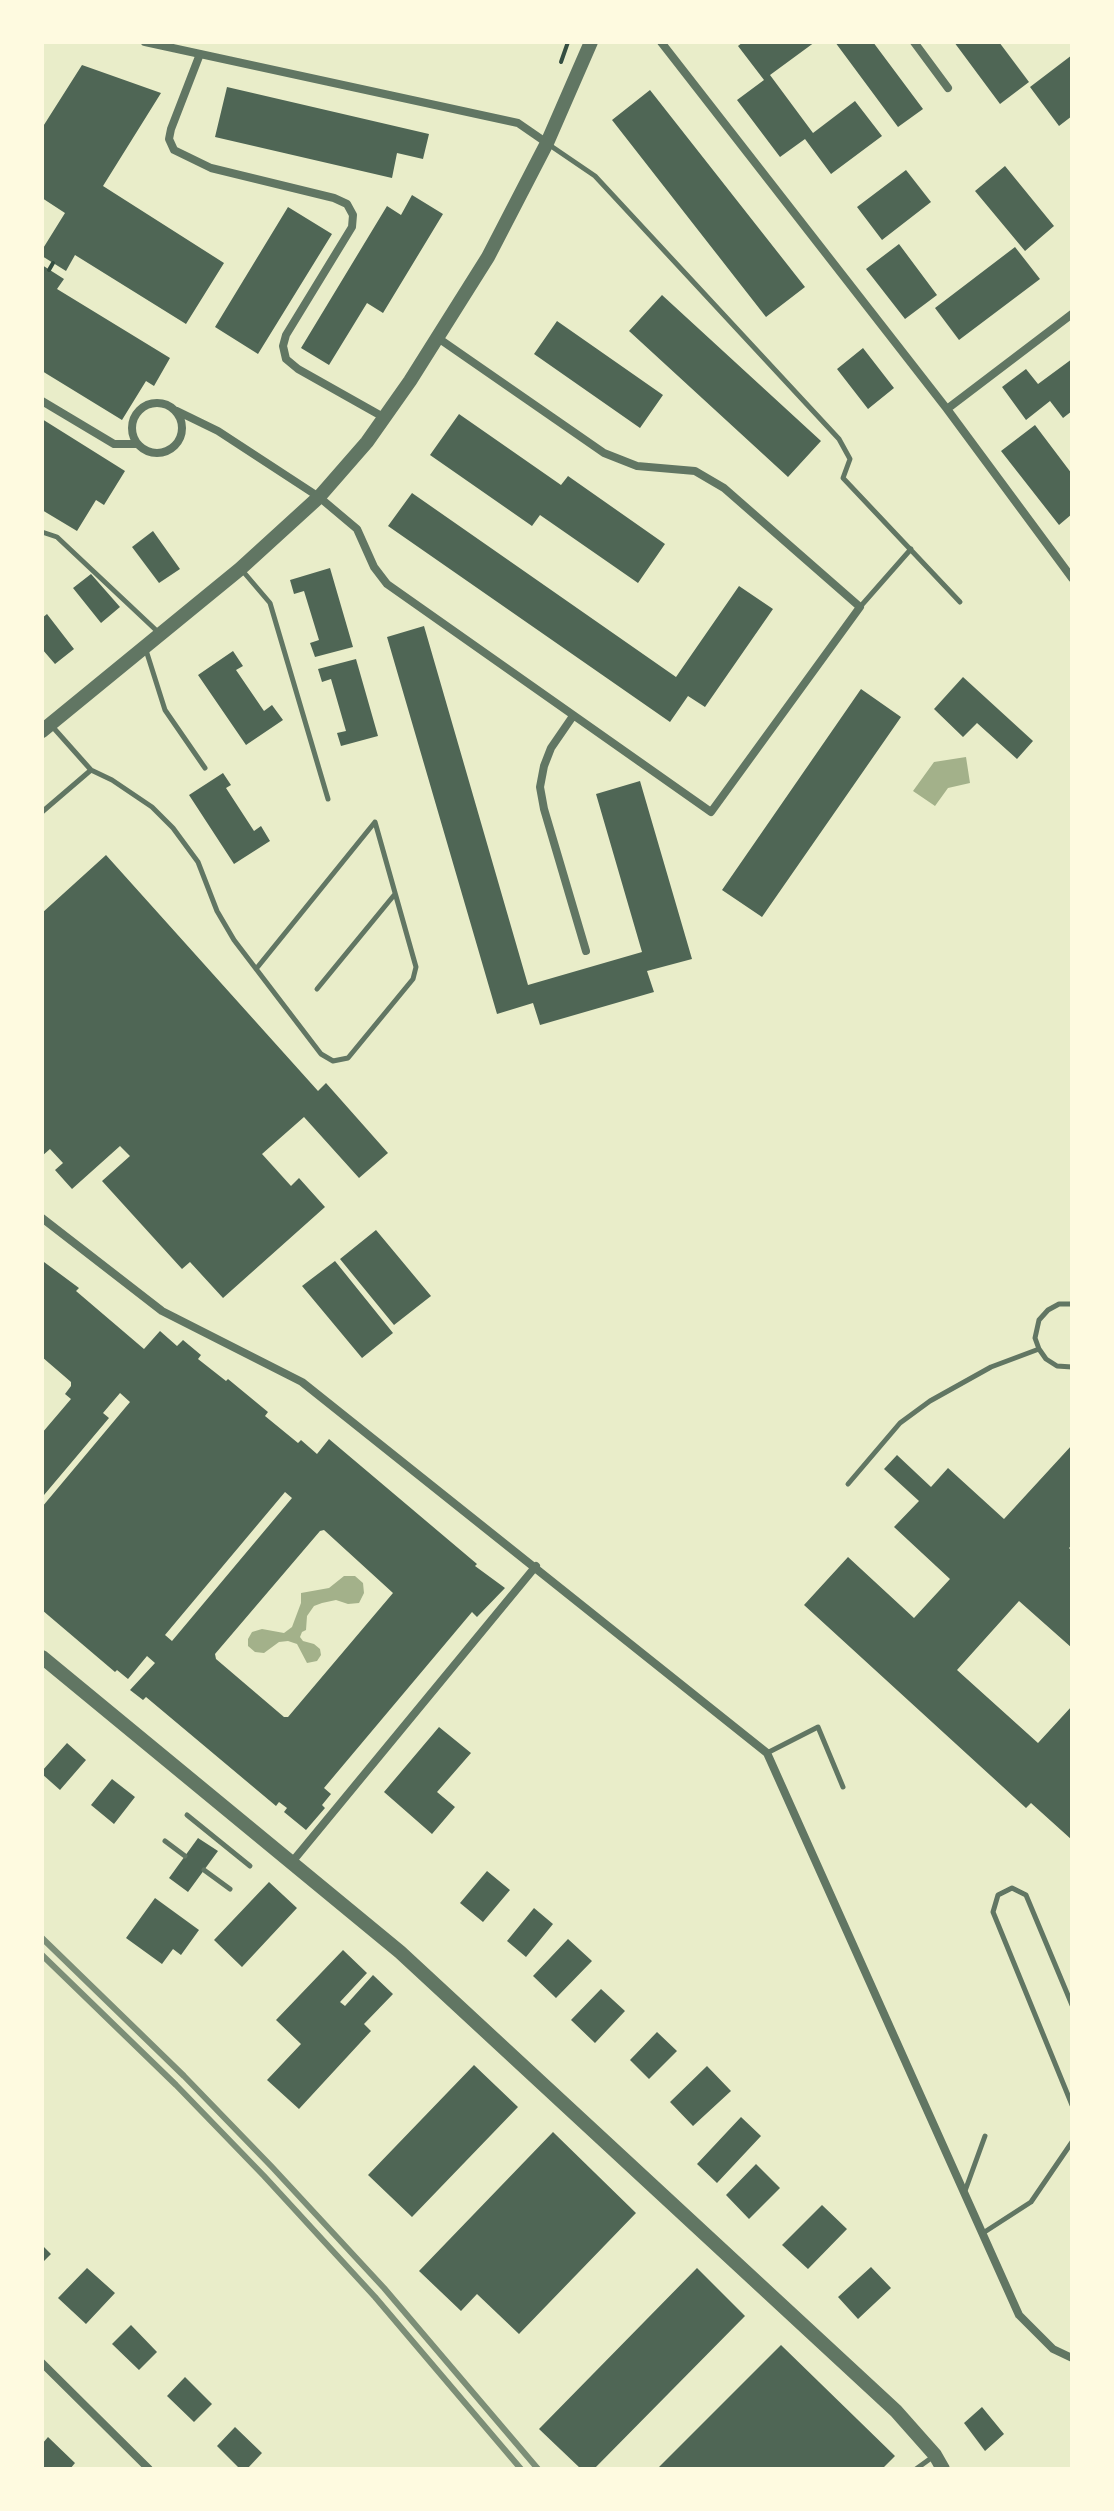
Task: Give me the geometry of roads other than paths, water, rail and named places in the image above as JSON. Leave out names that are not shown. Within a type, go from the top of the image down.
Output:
[{"type":"street","points":[[145,42],[518,123],[547,143]]},
{"type":"street","points":[[45,724],[240,569],[319,497],[352,460],[385,418],[488,257],[547,143],[591,42]]},
{"type":"street","points":[[661,42],[947,409],[1072,578]]},
{"type":"street","points":[[914,42],[948,88]]},
{"type":"street","points":[[200,54],[171,129],[169,139],[174,150],[211,168],[334,198],[347,204],[353,215],[352,227],[286,335],[283,346],[286,359],[298,369],[385,418]]},
{"type":"street","points":[[947,409],[1072,314]]},
{"type":"street","points":[[137,444],[131,430],[139,411],[153,403],[161,403],[218,431],[319,497],[357,529],[374,567],[387,584],[711,812],[860,607],[724,488],[695,471],[637,466],[604,453],[438,338]]},
{"type":"street","points":[[42,401],[114,444],[137,444],[150,452],[163,453],[180,439],[183,430],[177,411]]},
{"type":"street","points":[[573,716],[551,748],[540,787],[586,951]]},
{"type":"street","points":[[42,1218],[162,1311],[302,1382],[767,1753],[1019,2315],[1053,2349],[1072,2358]]},
{"type":"street","points":[[292,1862],[536,1566]]},
{"type":"street","points":[[42,1657],[400,1952],[896,2411],[935,2455],[943,2469]]},
{"type":"street","points":[[42,2363],[149,2469]]},
{"type":"lane","points":[[547,143],[595,176],[839,439],[850,459],[843,478],[960,602]]},
{"type":"lane","points":[[42,532],[57,537],[160,634]]},
{"type":"lane","points":[[860,607],[911,549]]},
{"type":"lane","points":[[240,569],[270,603],[328,799]]},
{"type":"lane","points":[[145,646],[165,710],[205,768]]},
{"type":"lane","points":[[45,724],[91,770],[152,807],[173,828],[198,862],[217,911],[234,940],[256,969],[321,1054],[333,1061],[348,1058],[413,979],[416,967],[375,822],[256,969]]},
{"type":"lane","points":[[42,812],[91,770]]},
{"type":"lane","points":[[317,989],[395,894]]},
{"type":"lane","points":[[1072,1304],[1059,1304],[1048,1310],[1039,1320],[1035,1338],[1046,1359],[1057,1366],[1072,1367]]},
{"type":"lane","points":[[848,1484],[900,1423],[930,1401],[991,1367],[1039,1349]]},
{"type":"lane","points":[[767,1753],[818,1727],[843,1787]]},
{"type":"lane","points":[[187,1815],[250,1866]]},
{"type":"lane","points":[[165,1841],[185,1856]]},
{"type":"lane","points":[[204,1870],[230,1889]]},
{"type":"lane","points":[[1072,2005],[1026,1895],[1012,1888],[998,1895],[993,1912],[1072,2105]]},
{"type":"lane","points":[[965,2192],[985,2136]]},
{"type":"lane","points":[[983,2233],[1031,2202],[1072,2142]]},
{"type":"lane","points":[[916,2469],[935,2455]]},
{"type":"railway","points":[[42,1938],[272,2167],[384,2288],[538,2469]]},
{"type":"railway","points":[[42,1955],[176,2085],[264,2176],[375,2297],[521,2469]]}]
